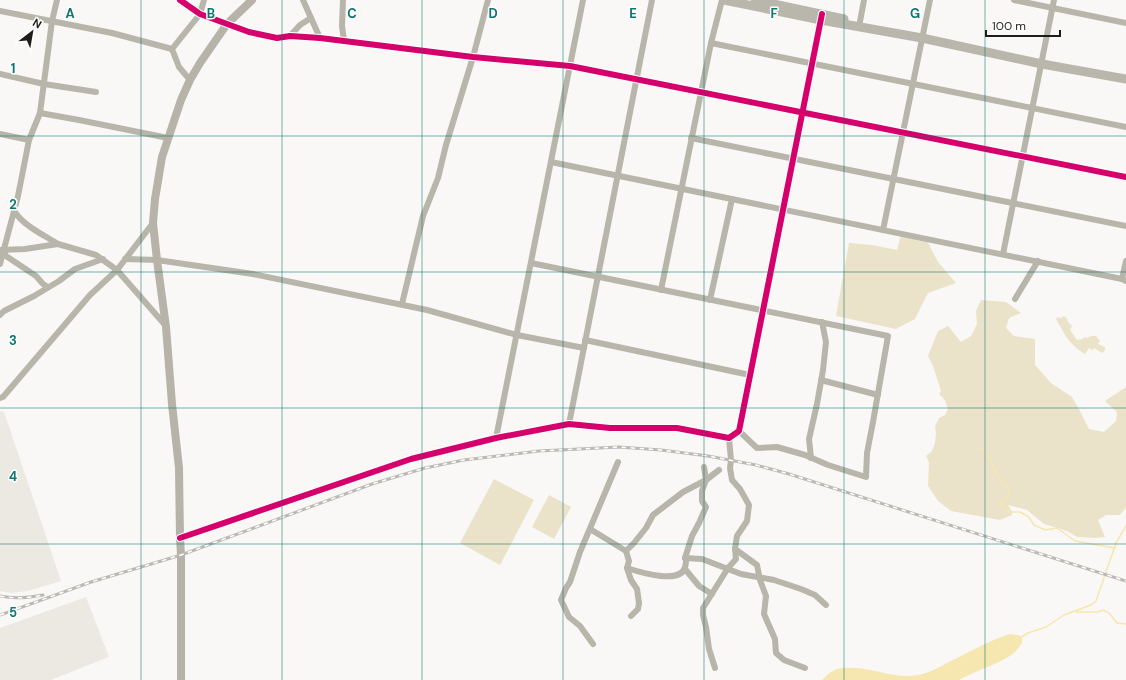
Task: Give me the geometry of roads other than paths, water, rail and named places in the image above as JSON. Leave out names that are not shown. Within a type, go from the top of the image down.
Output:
[{"type":"main road","points":[[723,0],[751,2],[860,25],[923,36],[1126,79]]},
{"type":"main road","points":[[1043,61],[1126,73]]},
{"type":"street","points":[[0,264],[2,250],[18,196],[29,140],[40,113],[52,21],[57,0]]},
{"type":"street","points":[[180,0],[200,14],[249,32],[277,38],[290,36],[320,38],[472,57],[570,66],[1126,177]]},
{"type":"street","points":[[172,49],[200,14],[204,0]]},
{"type":"street","points":[[181,680],[179,468],[166,326],[156,260],[153,223],[154,199],[162,157],[181,100],[190,80],[227,24],[252,0]]},
{"type":"street","points":[[303,0],[320,38]]},
{"type":"street","points":[[343,0],[342,26],[344,41]]},
{"type":"street","points":[[402,304],[422,216],[438,178],[446,145],[488,0]]},
{"type":"street","points":[[496,438],[583,0]]},
{"type":"street","points":[[569,424],[652,0]]},
{"type":"street","points":[[661,290],[711,43],[723,0]]},
{"type":"street","points":[[860,25],[864,0]]},
{"type":"street","points":[[883,230],[930,0]]},
{"type":"street","points":[[1014,0],[1126,23]]},
{"type":"street","points":[[1003,254],[1032,108],[1043,61],[1054,0]]},
{"type":"street","points":[[0,11],[112,33],[172,49]]},
{"type":"street","points":[[180,538],[411,460],[496,438],[569,424],[610,428],[677,428],[729,438],[739,432],[821,17]]},
{"type":"street","points":[[290,36],[300,25],[311,18]]},
{"type":"street","points":[[711,43],[1126,127]]},
{"type":"street","points":[[172,49],[179,67],[190,80]]},
{"type":"street","points":[[0,74],[44,84],[96,92]]},
{"type":"street","points":[[40,113],[168,138]]},
{"type":"street","points":[[0,134],[29,140]]},
{"type":"street","points":[[692,138],[1126,226]]},
{"type":"street","points":[[551,162],[1124,280],[1126,261]]},
{"type":"street","points":[[710,300],[732,199]]},
{"type":"street","points":[[14,211],[26,224],[58,244],[96,255],[103,259],[117,270],[166,326]]},
{"type":"street","points":[[0,398],[3,397],[90,294],[117,270],[153,223]]},
{"type":"street","points":[[2,250],[25,249],[58,244]]},
{"type":"street","points":[[2,250],[6,256],[36,276],[48,287]]},
{"type":"street","points":[[0,315],[4,311],[68,275],[75,269],[103,259]]},
{"type":"street","points":[[125,259],[156,260],[253,274],[402,304],[517,335],[584,348]]},
{"type":"street","points":[[1015,299],[1038,262]]},
{"type":"street","points":[[531,263],[888,336],[867,454],[866,477],[777,447],[756,448],[739,432]]},
{"type":"street","points":[[811,458],[808,439],[817,404],[826,342],[822,322]]},
{"type":"street","points":[[585,340],[750,375]]},
{"type":"street","points":[[821,380],[878,395]]},
{"type":"street","points":[[715,668],[708,649],[703,608],[728,568],[736,559],[735,549],[737,536],[747,521],[749,505],[740,489],[732,480],[729,438]]},
{"type":"street","points":[[594,644],[580,626],[569,617],[561,600],[570,582],[618,462]]},
{"type":"street","points":[[627,568],[651,575],[662,576],[678,575],[685,569],[687,560],[685,558],[692,536],[706,507],[702,501],[702,491],[706,480],[704,467]]},
{"type":"street","points":[[626,551],[646,528],[653,515],[683,492],[706,480],[719,470]]},
{"type":"street","points":[[590,529],[626,551],[629,560],[627,568],[631,580],[637,589],[639,603],[638,609],[630,616]]},
{"type":"street","points":[[735,549],[757,565],[759,577],[766,596],[764,614],[775,639],[776,653],[784,660],[805,668]]},
{"type":"street","points":[[685,558],[702,559],[741,574],[774,580],[815,595],[826,605]]},
{"type":"street","points":[[685,569],[700,586],[712,594]]},
{"type":"waterway","points":[[980,448],[989,457],[996,474],[1009,489],[1008,497],[1004,498],[1001,504],[1010,512],[1020,512],[1029,517],[1034,525],[1045,530],[1057,528],[1075,541],[1115,548]]},
{"type":"waterway","points":[[1020,638],[1028,633],[1046,627],[1064,615],[1091,605],[1096,601],[1116,543],[1126,526]]},
{"type":"waterway","points":[[1076,612],[1098,612],[1103,610],[1109,613],[1117,623],[1126,624]]},
{"type":"railway","points":[[0,615],[91,582],[181,555],[372,484],[425,468],[464,460],[539,451],[619,447],[661,450],[708,456],[756,465],[789,474],[1126,581]]},
{"type":"railway","points":[[0,596],[22,598],[43,595]]}]
